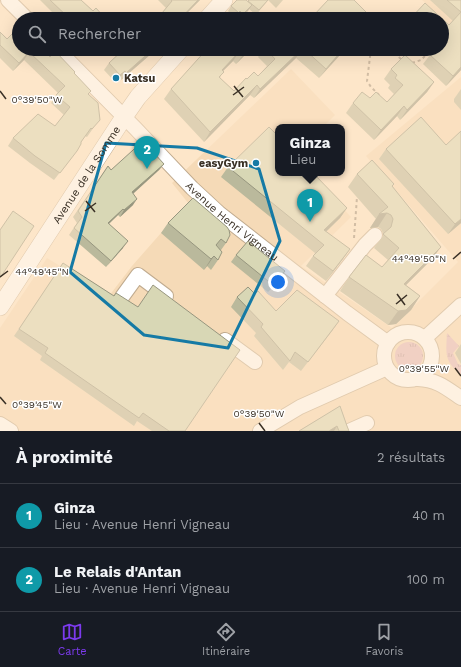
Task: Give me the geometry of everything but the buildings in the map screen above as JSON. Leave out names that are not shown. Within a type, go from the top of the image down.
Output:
[{"type":"main road","points":[[213,12],[224,0]]},
{"type":"main road","name":"Avenue de la Somme","points":[[0,307],[124,116],[138,97],[175,56]]},
{"type":"street","points":[[8,0],[20,12]]},
{"type":"street","name":"Avenue Henri Vigneau","points":[[64,56],[124,116],[192,188],[245,234],[388,343]]},
{"type":"street","points":[[325,296],[356,256],[375,235]]},
{"type":"street","points":[[122,297],[138,275],[175,303]]},
{"type":"street","points":[[425,338],[461,305]]},
{"type":"street","points":[[212,330],[255,362]]},
{"type":"street","points":[[461,388],[444,376],[438,368],[433,358],[430,344],[425,338],[410,332],[401,333],[388,343],[384,355],[387,368],[391,374],[404,380],[411,381],[428,379],[437,382],[461,398]]},
{"type":"street","points":[[418,379],[428,370],[433,358]]},
{"type":"street","points":[[260,431],[300,407],[387,368]]},
{"type":"street","points":[[349,431],[367,423]]},
{"type":"street","points":[[0,424],[11,431]]},
{"type":"path","points":[[370,56],[367,81],[382,98]]},
{"type":"path","points":[[399,56],[406,62]]},
{"type":"path","points":[[411,63],[421,60],[424,56]]},
{"type":"path","points":[[356,256],[351,252],[351,246],[354,242],[357,197]]},
{"type":"highlighted area","points":[[106,143],[197,148],[259,169],[280,241],[228,348],[144,335],[70,272]]},
{"type":"shaded area","points":[[422,0],[461,0],[461,35],[449,24],[449,12],[435,12]]},
{"type":"shaded area","points":[[291,69],[335,115],[326,124],[275,124],[275,176],[313,176],[351,217],[301,266],[392,328],[458,262],[366,156],[461,77],[461,431],[0,431],[0,328],[47,258],[109,296],[132,266],[189,204],[172,183]]},
{"type":"green space","points":[[447,333],[459,346],[453,353],[458,364],[461,365],[461,374],[455,370],[447,356]]},
{"type":"green space","points":[[409,342],[419,346],[423,356],[419,366],[409,370],[399,366],[395,356],[399,346]]},
{"type":"place","name":"Katsu","points":[[116,78]]},
{"type":"place","name":"easyGym","points":[[256,163]]},
{"type":"place","name":"Le Relais d'Antan","points":[[147,169]]},
{"type":"place","name":"Ginza","points":[[310,222]]}]
